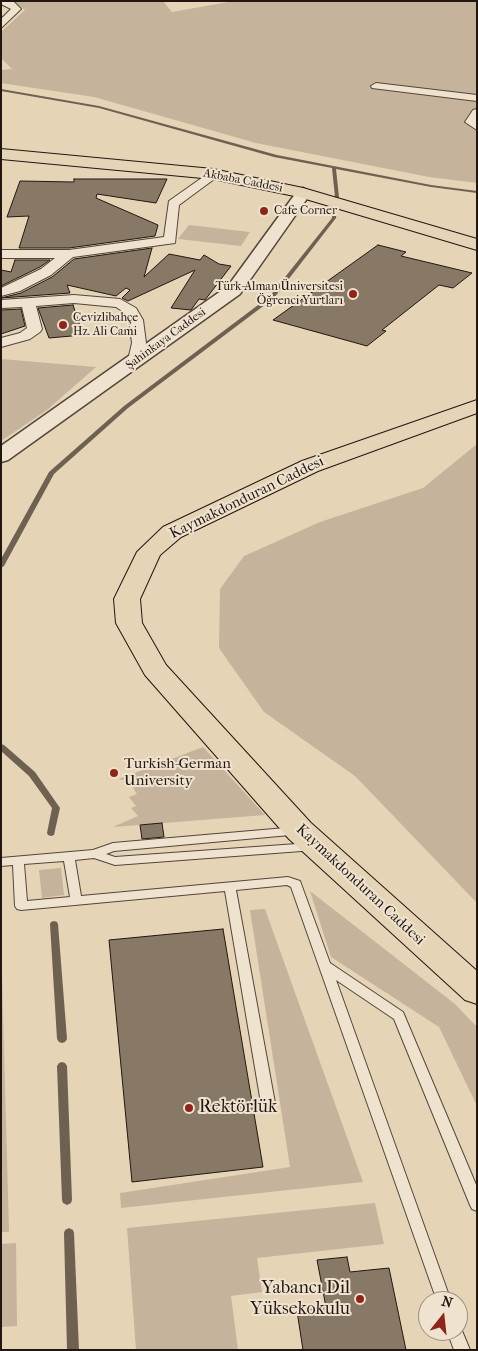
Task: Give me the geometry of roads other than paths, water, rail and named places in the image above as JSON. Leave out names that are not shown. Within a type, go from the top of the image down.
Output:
[{"type":"main road","name":"Akbaba Caddesi","points":[[1,154],[213,174],[303,193],[477,245]]},
{"type":"main road","name":"Kaymakdonduran Caddesi","points":[[477,406],[310,466],[172,532],[149,552],[127,599],[129,623],[156,668],[309,839],[477,991]]},
{"type":"street","points":[[1,26],[16,10],[9,3],[2,1]]},
{"type":"street","points":[[376,86],[477,98]]},
{"type":"street","points":[[477,112],[471,122],[477,128]]},
{"type":"street","points":[[1,254],[69,254],[170,240],[173,204],[213,174]]},
{"type":"street","name":"Şahinkaya Caddesi","points":[[1,456],[234,290],[303,193]]},
{"type":"street","points":[[1,292],[15,288],[46,272],[69,254]]},
{"type":"street","points":[[1,304],[74,298],[120,303],[130,310],[136,320],[139,343],[136,360]]},
{"type":"street","points":[[1,343],[25,336],[36,329],[28,302]]},
{"type":"lane","points":[[94,854],[115,861],[309,839]]},
{"type":"lane","points":[[1,862],[94,854],[113,847],[309,839]]},
{"type":"lane","points":[[69,856],[76,901]]},
{"type":"lane","points":[[18,861],[21,906],[230,888],[288,881],[296,884],[440,1291]]},
{"type":"lane","points":[[230,888],[268,1104]]},
{"type":"lane","points":[[324,965],[399,1016],[477,1205]]},
{"type":"waterway","points":[[1,90],[99,107],[276,156],[334,167]]},
{"type":"waterway","points":[[334,167],[431,186],[477,192]]},
{"type":"waterway","points":[[334,167],[337,197]]},
{"type":"waterway","points":[[1,566],[51,473],[126,407],[272,297],[334,218],[335,209]]},
{"type":"waterway","points":[[1,747],[32,774],[56,808],[51,833]]},
{"type":"waterway","points":[[54,924],[62,1039]]},
{"type":"waterway","points":[[62,1066],[67,1200]]},
{"type":"waterway","points":[[69,1233],[73,1350]]},
{"type":"place","name":"Cafe Corner","points":[[264,211]]},
{"type":"place","name":"Türk-Alman Üniversitesi Öğrenci Yurtları","points":[[353,294]]},
{"type":"place","name":"Cevizlibahçe Hz. Ali Cami","points":[[63,325]]},
{"type":"place","name":"Turkish-German University","points":[[114,773]]},
{"type":"place","name":"Rektörlük","points":[[189,1108]]},
{"type":"place","name":"Yabancı Dil Yüksekokulu","points":[[360,1299]]}]
